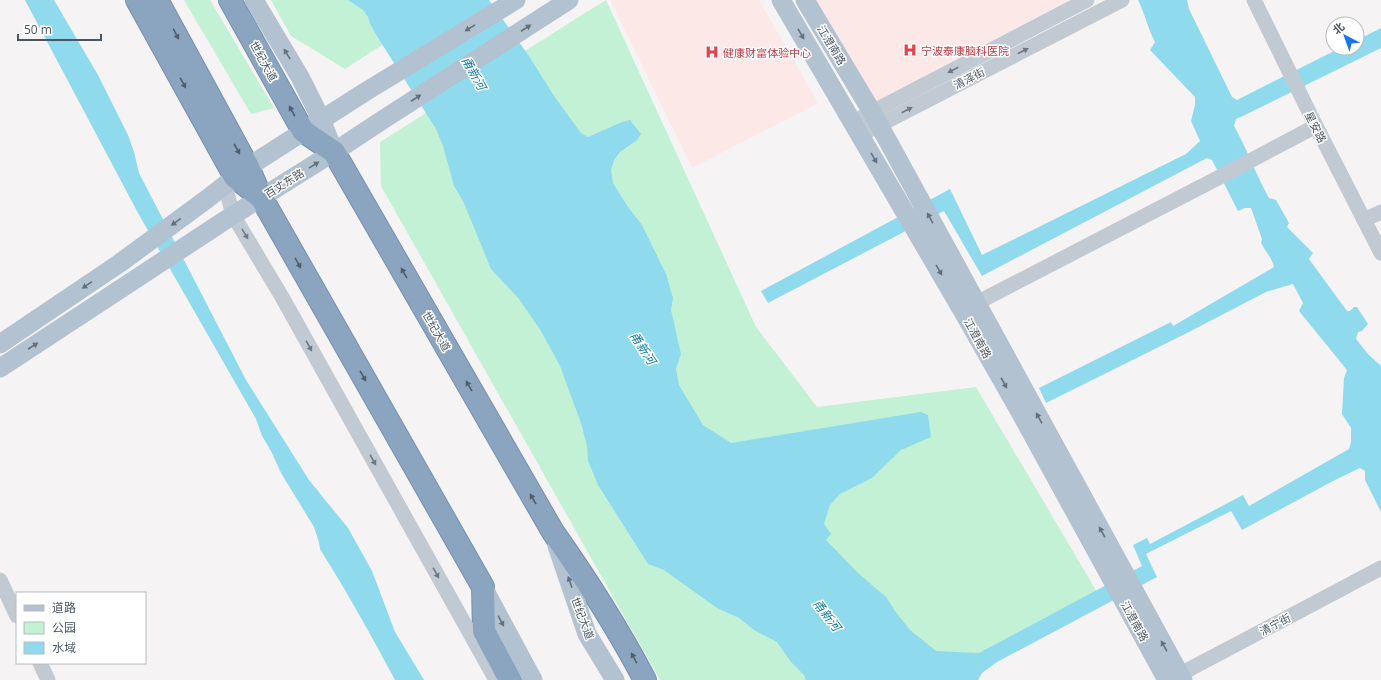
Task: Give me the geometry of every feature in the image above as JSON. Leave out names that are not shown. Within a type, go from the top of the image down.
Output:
[{"type":"highway","points":[[137,0],[236,176],[261,197],[483,587],[484,631],[510,680]]},
{"type":"highway","points":[[157,0],[236,176]]},
{"type":"highway","name":"世纪大道","points":[[230,0],[312,125],[334,152],[553,532]]},
{"type":"highway","points":[[553,532],[580,570],[622,637],[645,680]]},
{"type":"main road","points":[[254,0],[300,77],[312,125]]},
{"type":"main road","points":[[0,344],[120,263],[236,176],[312,125],[516,0]]},
{"type":"main road","name":"江澄南路","points":[[781,0],[856,129],[969,306]]},
{"type":"main road","name":"江澄南路","points":[[805,0],[876,118],[969,306],[1175,678]]},
{"type":"main road","name":"百丈东路","points":[[0,368],[261,197],[334,152],[563,4]]},
{"type":"main road","name":"世纪大道","points":[[553,532],[587,634],[615,680]]},
{"type":"main road","points":[[483,587],[533,680]]},
{"type":"street","name":"清泽街","points":[[856,129],[1087,0]]},
{"type":"street","name":"星安路","points":[[1254,0],[1381,253]]},
{"type":"street","name":"清泽街","points":[[876,118],[1110,3]]},
{"type":"street","points":[[969,306],[1316,126]]},
{"type":"street","points":[[236,176],[227,219],[286,304],[496,680]]},
{"type":"street","points":[[1364,220],[1381,212]]},
{"type":"street","name":"清宁街","points":[[1175,678],[1381,568]]},
{"type":"street","points":[[0,580],[16,614]]},
{"type":"street","points":[[40,664],[48,680]]},
{"type":"shaded area","name":"健康财富体验中心","points":[[759,0],[818,103],[692,168],[611,1]]},
{"type":"shaded area","name":"宁波泰康脑科医院","points":[[816,0],[1070,0],[876,101]]},
{"type":"green space","points":[[184,0],[210,0],[274,108],[251,114]]},
{"type":"green space","points":[[271,0],[452,0],[345,69],[291,36]]},
{"type":"green space","points":[[606,0],[756,327],[817,407],[976,387],[1097,592],[971,672],[973,680],[660,680],[381,186],[380,142]]},
{"type":"water","points":[[25,0],[54,0],[98,75],[128,135],[139,173],[246,380],[309,480],[348,528],[372,571],[395,632],[424,680],[395,680],[359,614],[320,549],[314,527],[281,473],[262,436],[256,419],[138,213]]},
{"type":"water","name":"甬新河","points":[[348,0],[489,0],[581,133],[588,137],[630,120],[641,134],[637,140],[620,152],[614,160],[611,170],[613,183],[628,207],[642,225],[666,274],[673,298],[671,310],[681,354],[676,369],[679,385],[703,425],[731,443],[921,412],[928,415],[931,437],[901,450],[872,478],[840,494],[830,505],[824,524],[831,534],[826,540],[858,573],[886,597],[910,630],[936,651],[979,653],[1142,566],[1133,545],[1147,538],[1150,544],[1243,495],[1249,506],[1349,449],[1351,442],[1351,428],[1342,414],[1344,378],[1347,370],[1299,311],[1303,303],[1293,284],[1266,292],[1046,403],[1039,388],[1171,322],[1173,326],[1274,267],[1261,243],[1262,239],[1251,208],[1245,208],[1238,211],[1212,160],[1207,158],[982,276],[944,211],[768,303],[761,291],[950,189],[982,255],[1186,154],[1200,141],[1191,121],[1195,105],[1195,97],[1150,50],[1155,42],[1138,0],[1187,0],[1189,9],[1232,97],[1237,100],[1325,56],[1365,56],[1236,119],[1234,126],[1269,198],[1276,200],[1289,223],[1287,227],[1313,253],[1309,259],[1347,311],[1357,307],[1368,324],[1362,331],[1358,332],[1356,339],[1368,354],[1381,366],[1381,512],[1365,480],[1365,471],[1360,468],[1242,530],[1231,511],[1146,554],[1157,577],[997,662],[982,673],[978,680],[806,680],[804,675],[791,662],[777,642],[754,630],[739,618],[717,608],[664,570],[648,564],[598,485],[588,461],[587,446],[581,423],[560,366],[541,331],[519,299],[491,269],[463,201],[454,186],[443,146],[436,129],[380,41],[363,10]]},
{"type":"water","points":[[1381,28],[1381,48],[1365,56],[1365,36]]},
{"type":"place","name":"宁波泰康脑科医院","points":[[910,50]]},
{"type":"place","name":"健康财富体验中心","points":[[712,52]]}]
